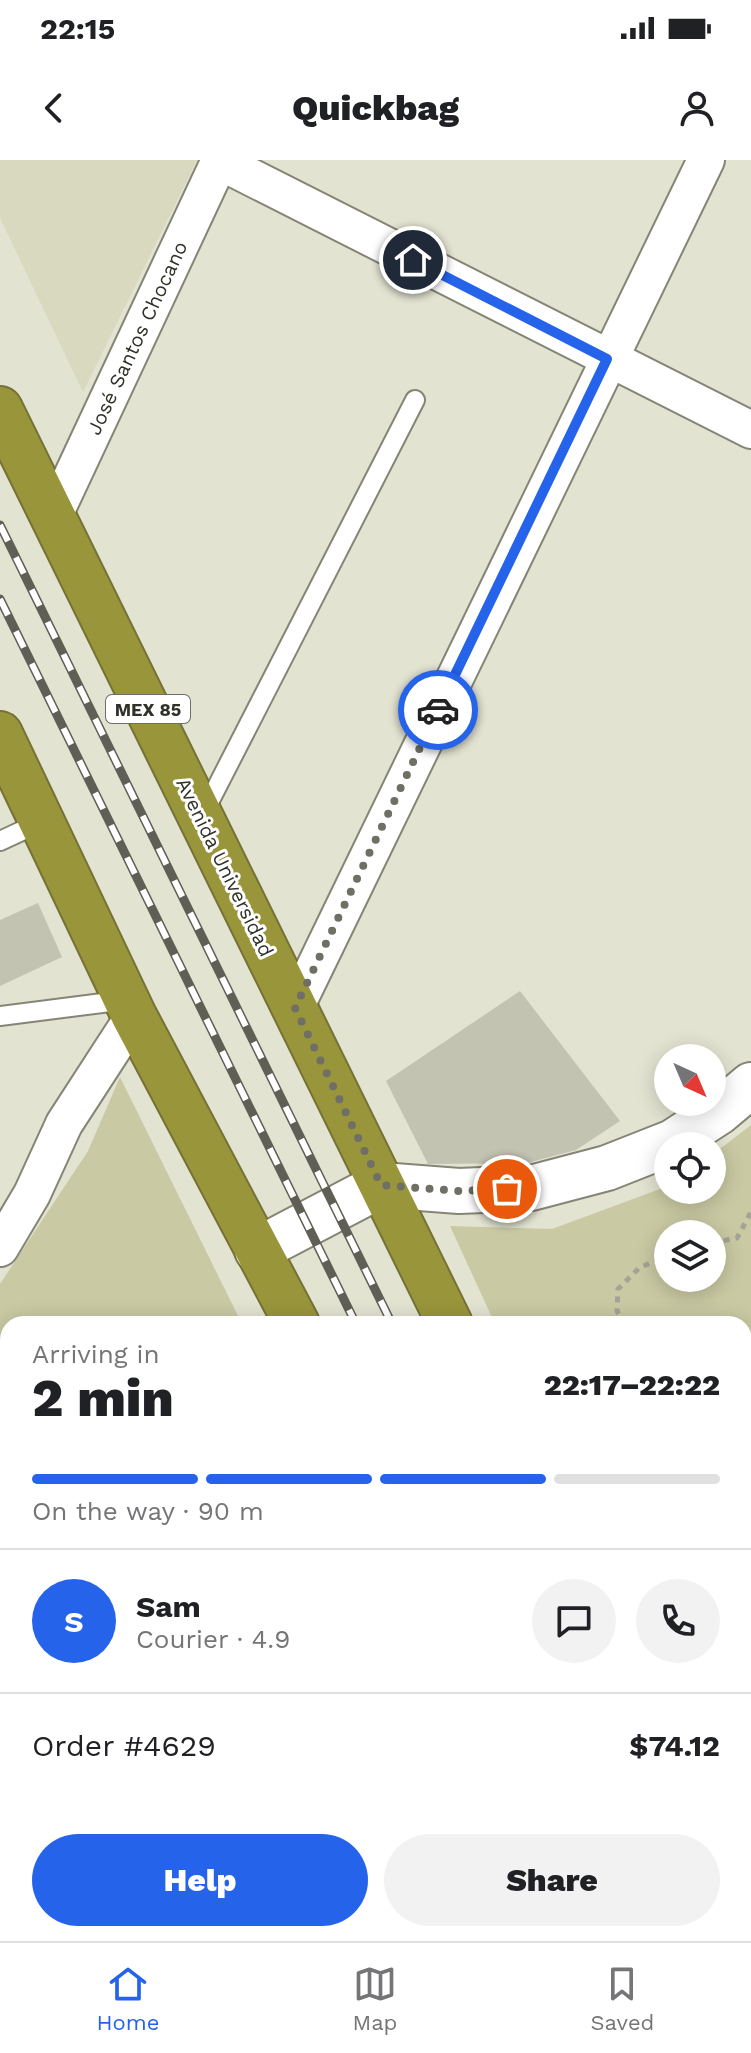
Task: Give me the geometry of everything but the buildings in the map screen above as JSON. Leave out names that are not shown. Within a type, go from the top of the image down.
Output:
[{"type":"highway","name":"Avenida Universidad","points":[[0,409],[446,1316]]},
{"type":"highway","points":[[0,734],[130,1008],[293,1316]]},
{"type":"main road","points":[[257,1250],[381,1185],[459,1191],[531,1188],[607,1168],[673,1142],[719,1112],[751,1085]]},
{"type":"street","points":[[220,160],[751,430]]},
{"type":"street","name":"José Santos Chocano","points":[[54,515],[220,160]]},
{"type":"street","points":[[295,1008],[706,160]]},
{"type":"street","points":[[0,1248],[32,1194],[64,1124],[130,1008]]},
{"type":"lane","points":[[201,818],[415,400]]},
{"type":"lane","points":[[0,841],[41,822]]},
{"type":"lane","points":[[0,1016],[130,1008]]},
{"type":"path","points":[[726,1240],[737,1238],[751,1212]]},
{"type":"path","points":[[620,1316],[617,1311],[618,1289],[639,1268],[654,1261]]},
{"type":"shaded area","points":[[0,160],[197,160],[83,392],[0,218]]},
{"type":"shaded area","points":[[120,1077],[238,1316],[0,1316],[0,1284],[88,1151]]},
{"type":"shaded area","points":[[751,1125],[751,1316],[491,1316],[450,1226],[552,1229],[654,1191],[654,1204],[726,1204],[726,1144]]},
{"type":"railway","points":[[0,525],[388,1316]]},
{"type":"railway","points":[[0,599],[352,1316]]},
{"type":"way so far","points":[[438,710],[295,1008],[381,1185],[459,1191],[507,1189]]},
{"type":"route","points":[[413,260],[607,359],[438,710]]}]
